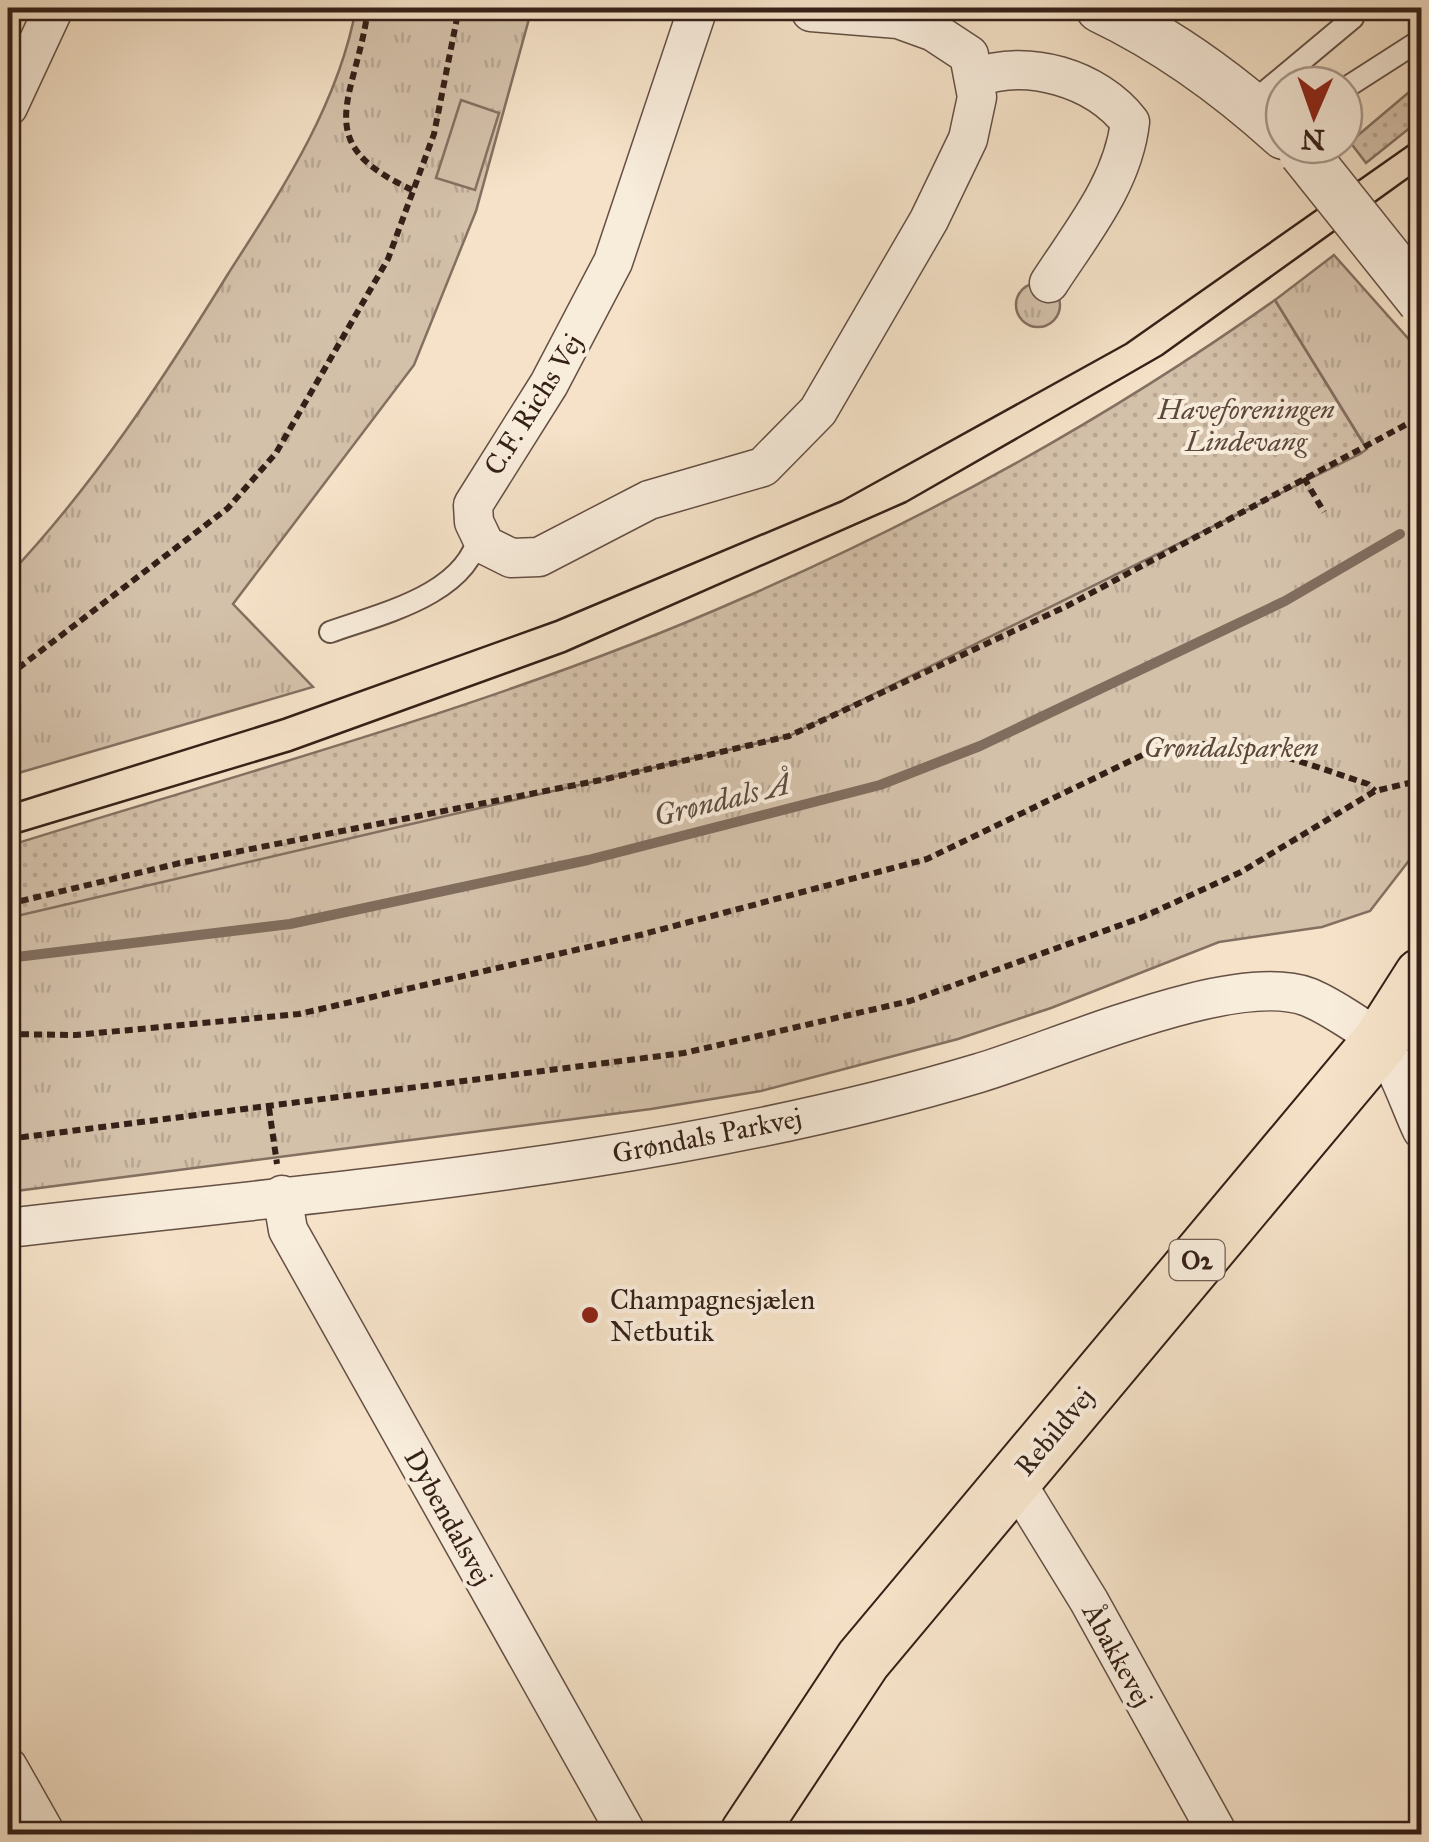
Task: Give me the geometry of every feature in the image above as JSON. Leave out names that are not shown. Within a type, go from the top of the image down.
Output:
[{"type":"main road","name":"O2","points":[[1401,1026],[1422,976]]},
{"type":"main road","name":"Rebildvej","points":[[748,1834],[863,1660],[1401,1026]]},
{"type":"street","points":[[8,107],[54,8]]},
{"type":"street","name":"C.F. Richs Vej","points":[[479,534],[473,505],[479,489],[549,384],[612,262],[698,8]]},
{"type":"street","points":[[1100,8],[1140,27],[1264,118]]},
{"type":"street","points":[[479,534],[500,554],[539,557],[597,523],[650,500],[763,467],[791,443],[818,411],[929,220],[968,139],[977,97],[969,55],[934,32],[898,19],[811,12]]},
{"type":"street","points":[[975,78],[1002,68],[1038,70],[1112,98],[1130,122],[1126,153],[1108,192],[1048,283]]},
{"type":"street","points":[[1310,165],[1422,301]]},
{"type":"street","name":"Grøndals Parkvej","points":[[8,1228],[600,1156],[796,1119],[979,1073],[1160,1013],[1244,994],[1308,997],[1401,1026]]},
{"type":"street","points":[[1401,1026],[1422,1130]]},
{"type":"street","name":"Dybendalsvej","points":[[282,1195],[288,1230],[627,1834]]},
{"type":"street","name":"Åbakkevej","points":[[1014,1478],[1089,1601],[1218,1834]]},
{"type":"street","points":[[8,1767],[46,1834]]},
{"type":"lane","points":[[1324,65],[1353,18]]},
{"type":"lane","points":[[1364,76],[1422,39]]},
{"type":"lane","points":[[330,632],[428,593],[450,579],[468,564],[479,534]]},
{"type":"path","points":[[368,8],[347,98],[345,130],[356,155],[376,174],[414,191]]},
{"type":"path","points":[[8,676],[228,508],[276,454],[388,259],[434,134],[459,8]]},
{"type":"path","points":[[8,904],[180,863],[606,779],[789,736],[1067,606],[1422,416]]},
{"type":"path","points":[[1304,478],[1324,512]]},
{"type":"path","points":[[8,1034],[76,1035],[299,1014],[640,935],[927,859],[1139,756],[1182,743],[1268,751],[1368,784],[1375,791]]},
{"type":"path","points":[[8,1138],[684,1054],[910,1001],[1143,917],[1241,872],[1375,791],[1422,780]]},
{"type":"path","points":[[269,1107],[276,1156]]},
{"type":"green space","points":[[356,8],[532,8],[476,211],[414,365],[233,604],[313,687],[8,776],[8,576],[125,431],[268,211],[322,113],[348,44]]},
{"type":"green space","points":[[1421,82],[1421,119],[1366,163],[1364,130]]},
{"type":"green space","points":[[461,100],[499,113],[475,190],[436,178]]},
{"type":"green space","name":"Grøndalsparken","points":[[1334,255],[1421,353],[1421,845],[1370,911],[1322,927],[1219,942],[1051,1008],[958,1039],[761,1091],[651,1109],[8,1192],[8,918],[789,736],[1360,454],[1367,449],[1275,300]]},
{"type":"green space","points":[[1038,283],[1054,289],[1060,305],[1054,321],[1038,327],[1022,321],[1016,305],[1022,289]]},
{"type":"green space","name":"Haveforeningen Lindevang","points":[[1275,300],[1371,456],[794,743],[8,919],[8,846],[471,702],[653,636],[743,598],[881,534],[1017,463],[1148,385]]},
{"type":"waterway","name":"Grøndals Å","points":[[8,958],[290,924],[588,860],[880,785],[980,746],[1285,601],[1400,534]]},
{"type":"tram line","points":[[8,805],[283,719],[556,621],[842,501],[1126,344],[1422,136]]},
{"type":"tram line","points":[[8,836],[291,751],[565,652],[906,502],[1162,355],[1422,168]]},
{"type":"place","name":"Champagnesjælen Netbutik","points":[[590,1315]]}]
